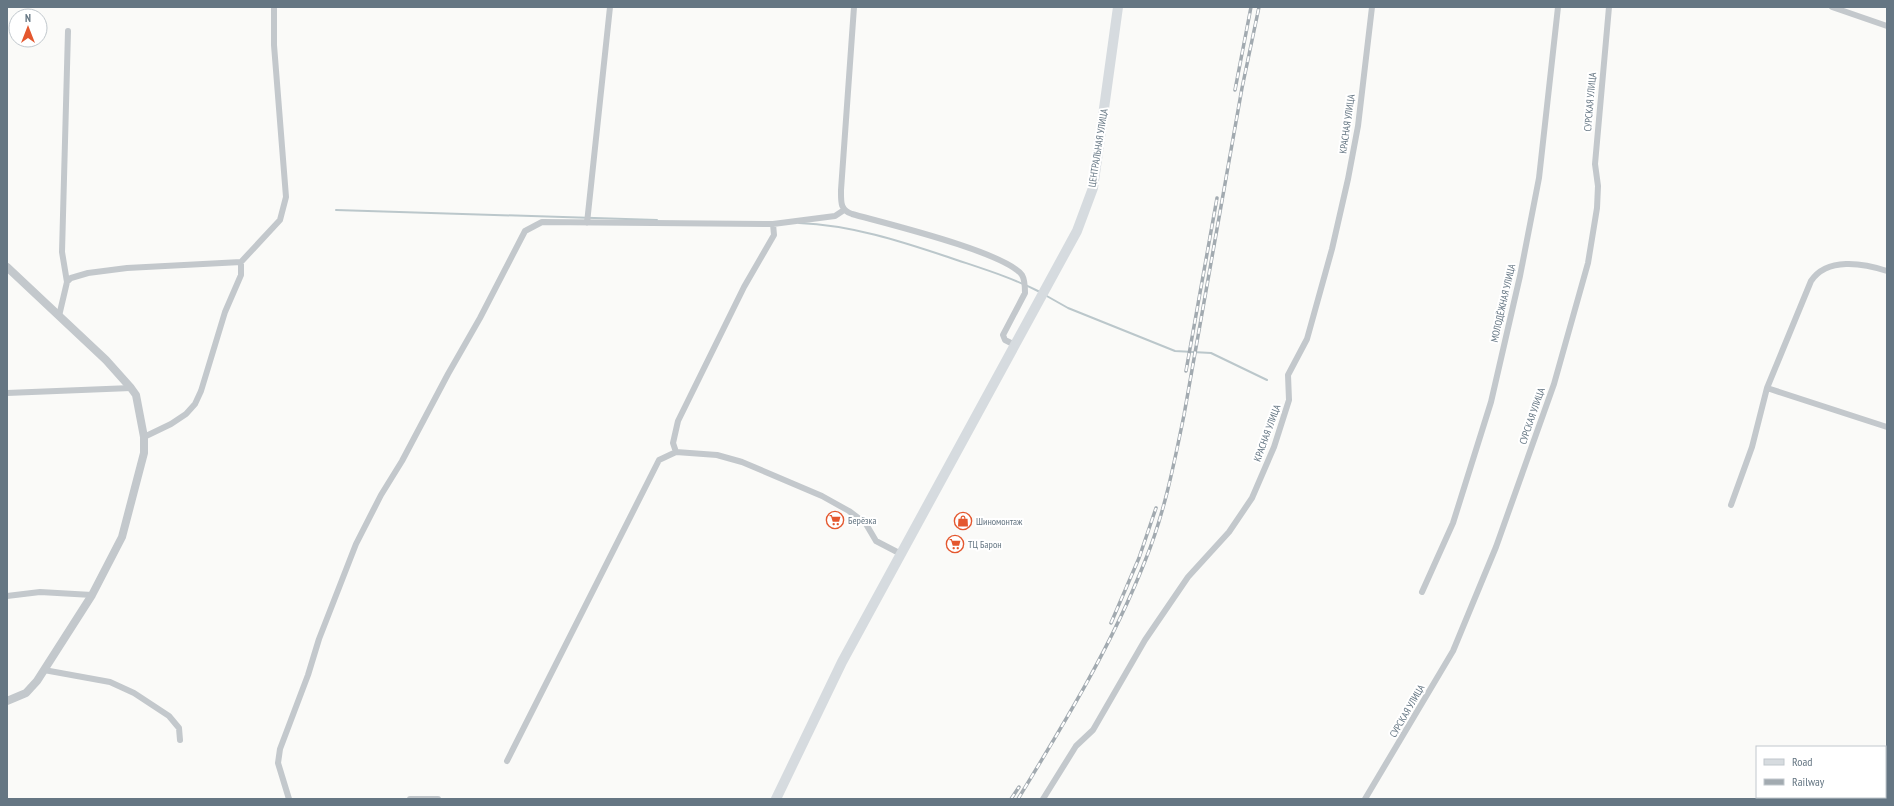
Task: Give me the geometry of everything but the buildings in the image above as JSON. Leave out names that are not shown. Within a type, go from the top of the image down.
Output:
[{"type":"main road","name":"ЦЕНТРАЛЬНАЯ УЛИЦА","points":[[776,799],[842,662],[1077,231],[1093,188],[1118,7]]},
{"type":"street","points":[[144,436],[171,424],[186,414],[195,404],[201,391],[225,312],[241,275],[241,262],[280,220],[286,197],[274,44],[274,7]]},
{"type":"street","points":[[587,223],[610,7]]},
{"type":"street","points":[[854,7],[841,190],[841,203],[844,210],[852,214],[988,254],[1022,275],[1026,285],[1025,293],[1003,335],[1005,340],[1015,345]]},
{"type":"street","name":"КРАСНАЯ УЛИЦА","points":[[1042,799],[1076,746],[1093,730],[1145,640],[1188,577],[1229,532],[1252,498],[1274,447],[1289,400],[1288,375],[1307,338],[1332,249],[1348,179],[1358,126],[1372,7]]},
{"type":"street","name":"МОЛОДЁЖНАЯ УЛИЦА","points":[[1422,592],[1453,523],[1491,402],[1520,276],[1539,178],[1558,7]]},
{"type":"street","name":"СУРСКАЯ УЛИЦА","points":[[1365,799],[1454,651],[1496,547],[1554,384],[1588,263],[1597,208],[1598,186],[1595,164],[1609,7]]},
{"type":"street","points":[[1832,7],[1887,26]]},
{"type":"street","points":[[59,316],[67,282],[62,252],[68,31]]},
{"type":"street","points":[[289,799],[278,763],[280,750],[308,675],[319,639],[356,544],[381,495],[402,461],[448,374],[480,318],[525,231],[542,222],[773,224],[835,216],[844,210]]},
{"type":"street","points":[[676,452],[673,443],[678,421],[744,287],[774,235],[773,224]]},
{"type":"street","points":[[67,282],[71,278],[88,273],[128,268],[241,262]]},
{"type":"street","points":[[1731,505],[1752,447],[1767,388],[1811,281],[1817,272],[1831,266],[1849,263],[1887,271]]},
{"type":"street","points":[[7,267],[106,360],[131,388],[136,395],[144,436],[144,453],[122,537],[92,595],[37,681],[26,693],[7,701]]},
{"type":"street","points":[[7,393],[131,388]]},
{"type":"street","points":[[1767,388],[1887,428]]},
{"type":"street","points":[[507,761],[659,460],[676,452],[717,455],[742,462],[822,496],[849,511],[866,524],[876,541],[901,554]]},
{"type":"street","points":[[7,596],[40,592],[92,595]]},
{"type":"street","points":[[44,670],[110,682],[134,693],[169,716],[179,728],[180,740]]},
{"type":"street","points":[[410,799],[438,799]]},
{"type":"waterway","points":[[336,210],[657,220]]},
{"type":"waterway","points":[[799,223],[818,224],[856,230],[893,240],[995,273],[1040,292]]},
{"type":"waterway","points":[[1045,295],[1068,308],[1175,351],[1211,353],[1267,380]]},
{"type":"railway","points":[[1235,90],[1251,7]]},
{"type":"railway","points":[[1018,799],[1087,683],[1103,653],[1132,592],[1158,526],[1168,489],[1184,415],[1242,88],[1259,7]]},
{"type":"railway","points":[[1186,371],[1217,198]]},
{"type":"railway","points":[[1111,623],[1139,558],[1156,508]]},
{"type":"railway","points":[[1011,799],[1019,787]]},
{"type":"place","name":"Берёзка","points":[[835,520]]},
{"type":"place","name":"Шиномонтаж","points":[[963,521]]},
{"type":"place","name":"ТЦ Барон","points":[[955,544]]}]
